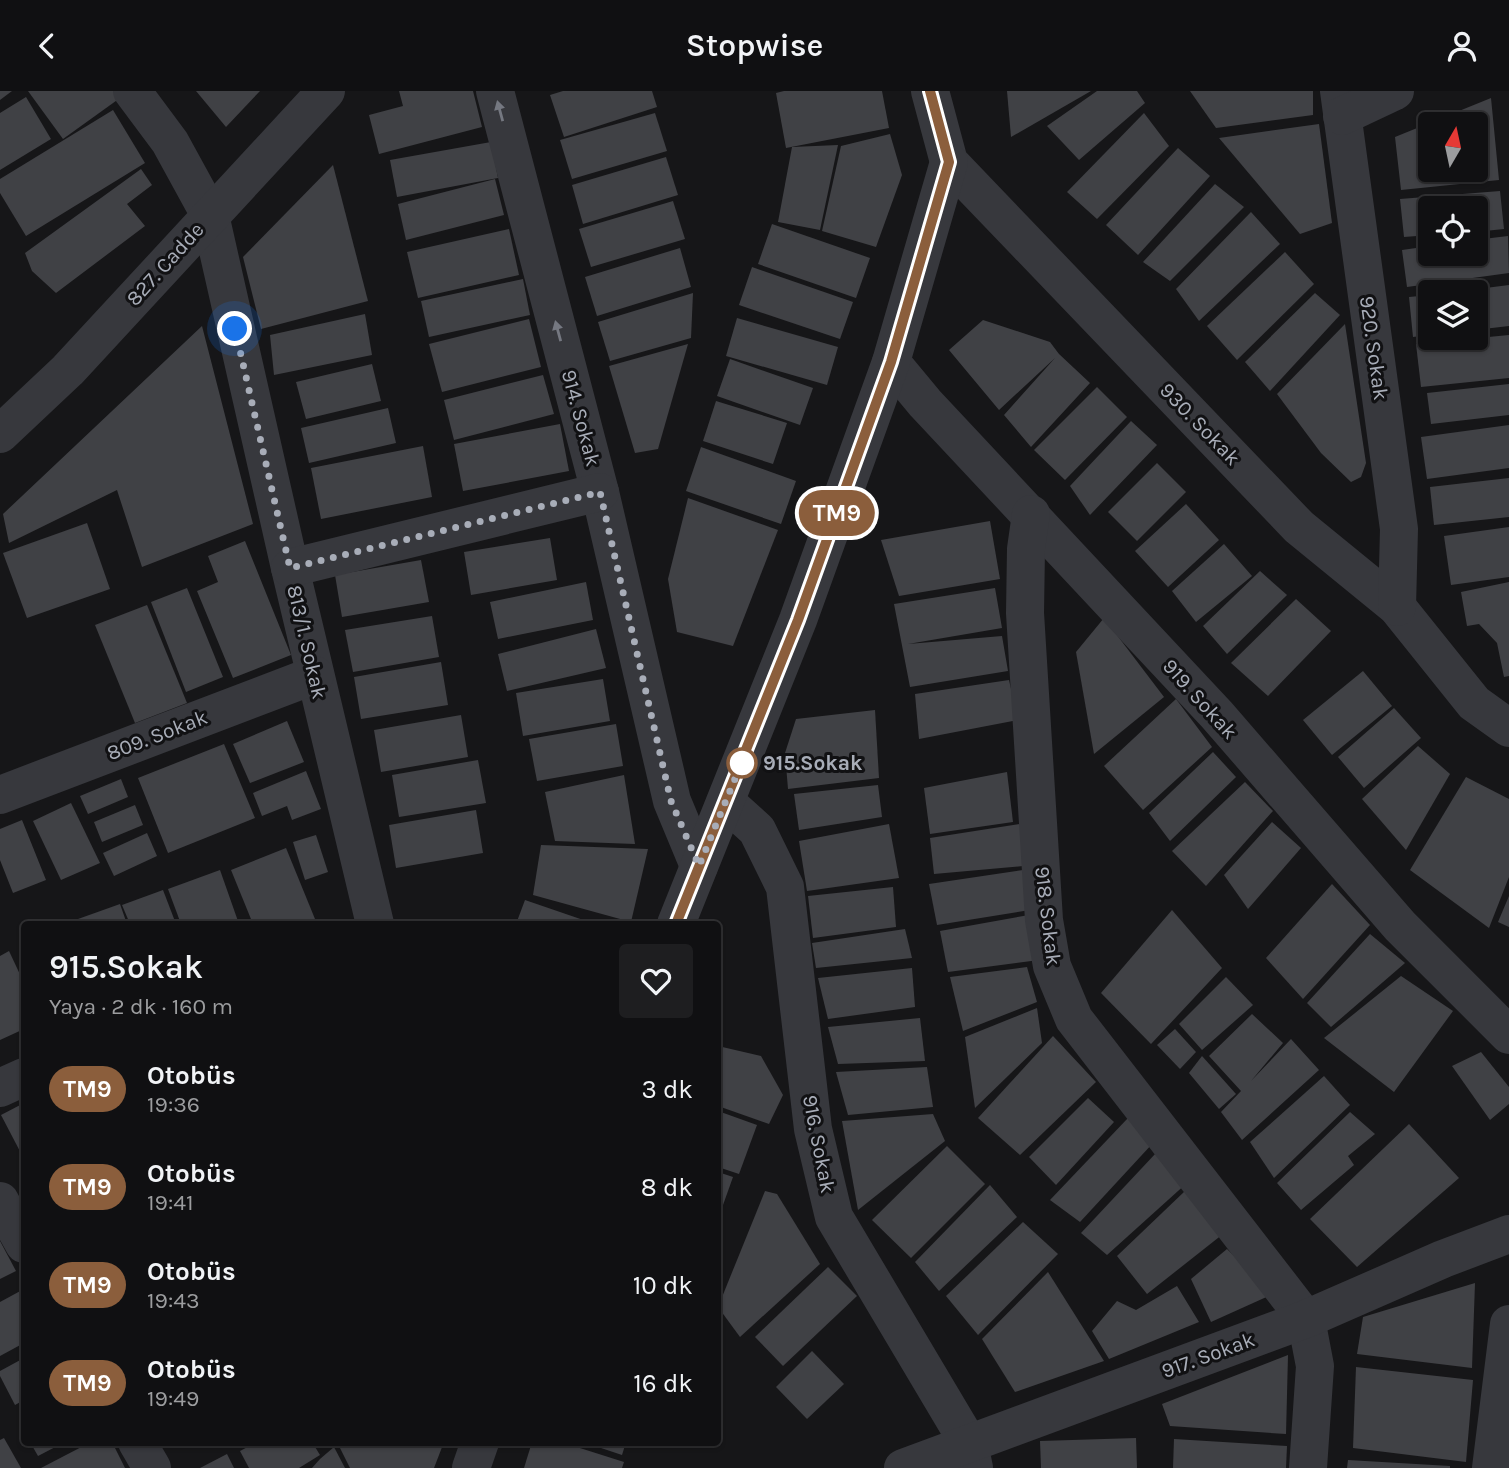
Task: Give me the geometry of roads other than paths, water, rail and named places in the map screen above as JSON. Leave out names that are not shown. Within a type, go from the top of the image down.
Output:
[{"type":"street","name":"813/1. Sokak","points":[[132,91],[170,142],[210,215],[374,921]]},
{"type":"street","name":"827. Cadde","points":[[1,424],[68,370],[326,91]]},
{"type":"street","name":"914. Sokak","points":[[495,91],[600,492],[671,801],[699,866]]},
{"type":"street","name":"930. Sokak","points":[[930,91],[949,162],[1299,527],[1397,607],[1474,703],[1509,728]]},
{"type":"street","points":[[1340,103],[1395,91]]},
{"type":"street","name":"920. Sokak","points":[[1340,103],[1399,529],[1397,607]]},
{"type":"street","points":[[677,921],[798,620],[891,362],[949,162]]},
{"type":"street","name":"919. Sokak","points":[[891,362],[925,403],[1217,715],[1400,926],[1509,1035]]},
{"type":"street","points":[[290,568],[600,492]]},
{"type":"street","name":"918. Sokak","points":[[1031,514],[1026,549],[1024,613],[1044,920],[1052,966],[1074,1019],[1306,1319]]},
{"type":"street","name":"809. Sokak","points":[[0,795],[315,675]]},
{"type":"street","name":"916. Sokak","points":[[726,802],[758,830],[785,887],[813,1129],[834,1217],[972,1456]]},
{"type":"street","points":[[0,1088],[21,1078]]},
{"type":"street","points":[[0,1201],[21,1239]]},
{"type":"street","name":"917. Sokak","points":[[903,1468],[972,1456],[1306,1319],[1443,1259],[1509,1234]]},
{"type":"street","points":[[1306,1319],[1315,1366],[1308,1468]]},
{"type":"street","points":[[1491,1468],[1509,1324]]},
{"type":"street","points":[[139,1446],[152,1468]]},
{"type":"street","points":[[471,1468],[479,1446]]},
{"type":"place","name":"915.Sokak","points":[[742,763]]}]
